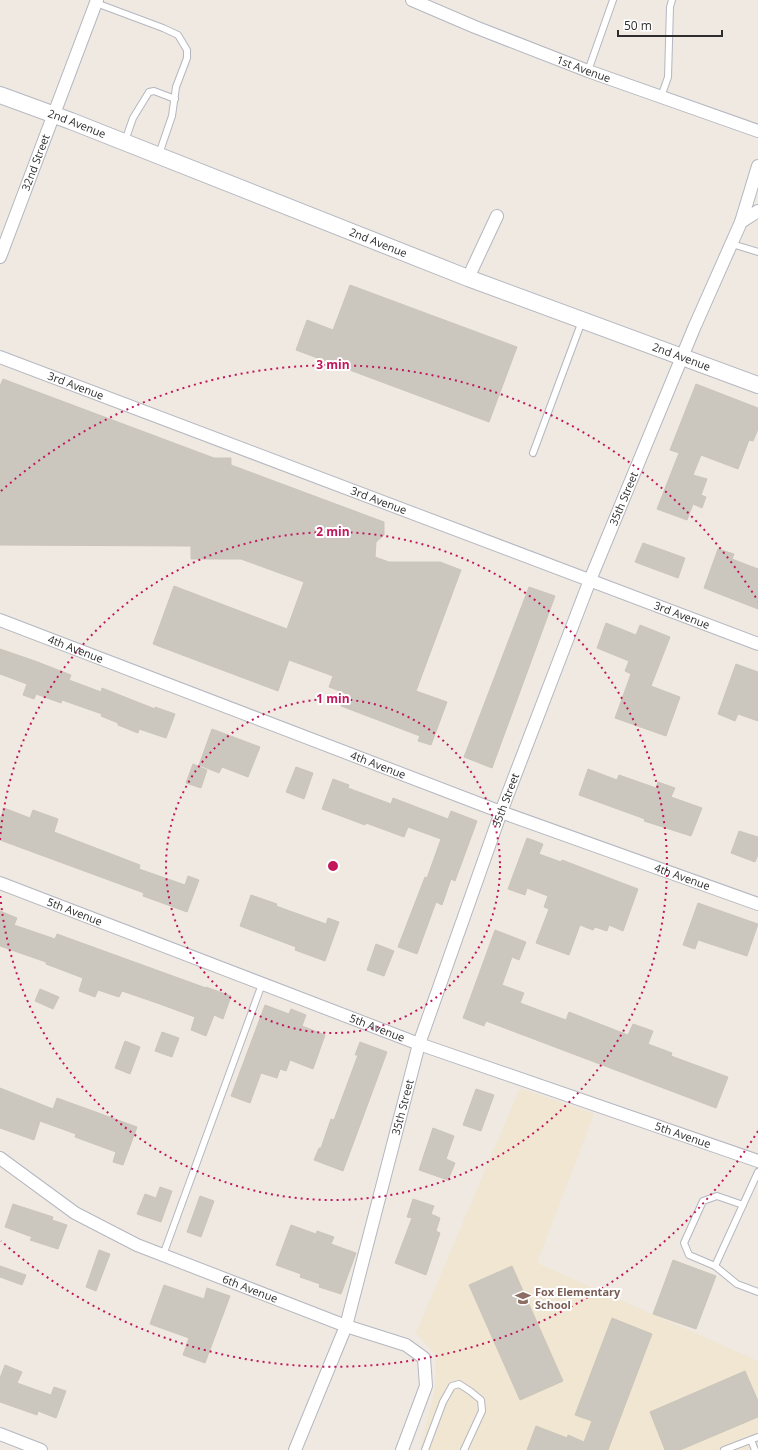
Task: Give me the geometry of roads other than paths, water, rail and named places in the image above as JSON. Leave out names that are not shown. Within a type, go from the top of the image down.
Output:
[{"type":"main road","name":"2nd Avenue","points":[[0,95],[125,142],[468,278],[683,356],[758,385]]},
{"type":"street","name":"1st Avenue","points":[[412,0],[433,4],[475,27],[661,97],[758,131]]},
{"type":"street","name":"32nd Street","points":[[0,257],[96,2]]},
{"type":"street","name":"35th Street","points":[[295,1450],[346,1326],[419,1044],[501,812],[590,580],[683,356],[741,222],[758,166]]},
{"type":"street","points":[[741,222],[758,211]]},
{"type":"street","points":[[468,278],[497,216]]},
{"type":"street","name":"3rd Avenue","points":[[0,357],[758,644]]},
{"type":"street","name":"4th Avenue","points":[[0,620],[501,812],[758,904]]},
{"type":"street","name":"5th Avenue","points":[[0,883],[419,1044],[758,1161]]},
{"type":"street","name":"6th Avenue","points":[[1,1162],[75,1213],[137,1245],[346,1326],[406,1345],[424,1358],[426,1386],[405,1449]]},
{"type":"street","points":[[0,1434],[41,1450]]},
{"type":"lane","points":[[588,70],[614,0]]},
{"type":"lane","points":[[661,97],[668,78],[670,7],[672,0]]},
{"type":"lane","points":[[96,2],[178,35],[187,50],[187,58],[176,87],[172,116],[158,156]]},
{"type":"lane","points":[[125,142],[134,118],[149,92],[154,91],[175,99]]},
{"type":"lane","points":[[732,244],[758,252]]},
{"type":"lane","points":[[534,453],[583,320]]},
{"type":"lane","points":[[163,1255],[262,984]]},
{"type":"lane","points":[[715,1266],[758,1172]]},
{"type":"lane","points":[[743,1205],[717,1196],[703,1201],[684,1243],[689,1255],[715,1266],[737,1284],[758,1292]]},
{"type":"lane","points":[[425,1450],[443,1402],[452,1386],[459,1384],[481,1400],[482,1411],[464,1450]]},
{"type":"lane","points":[[724,1450],[758,1437]]},
{"type":"lane","points":[[751,1440],[755,1450]]},
{"type":"place","name":"Fox Elementary School","points":[[523,1298]]}]
